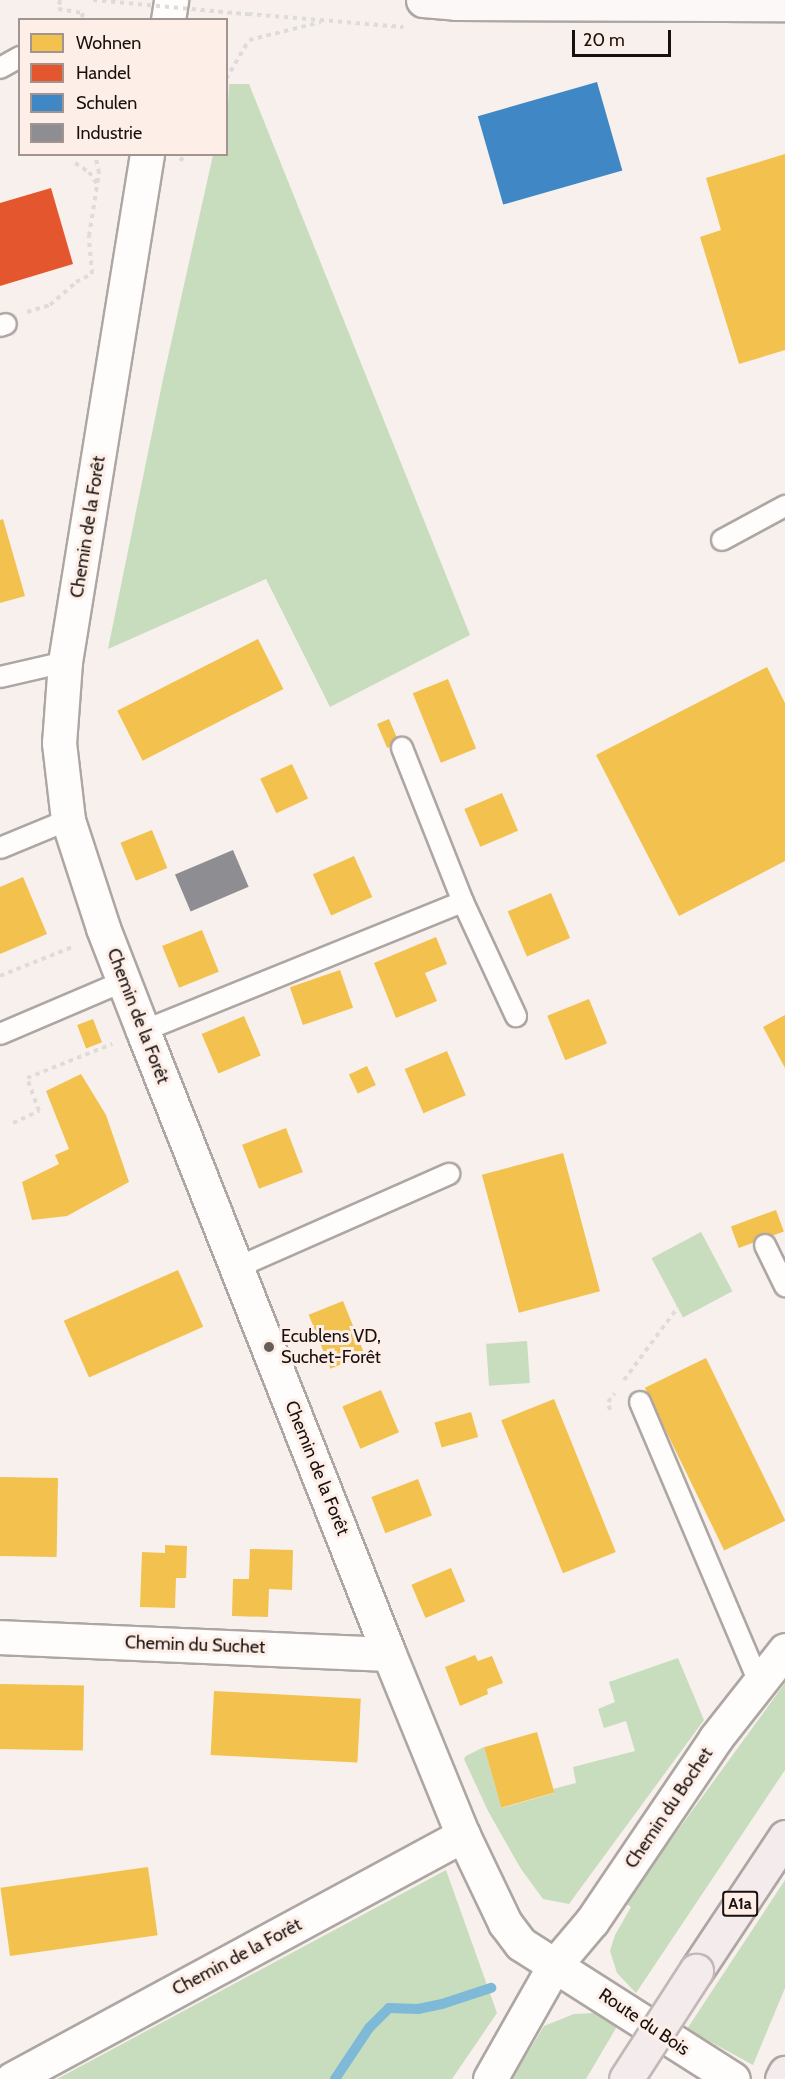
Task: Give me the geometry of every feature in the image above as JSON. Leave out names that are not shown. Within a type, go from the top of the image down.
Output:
[{"type":"highway","name":"A1a","points":[[627,2079],[785,1838]]},
{"type":"main road","points":[[423,0],[456,3],[785,4]]},
{"type":"street","points":[[168,18],[171,0]]},
{"type":"street","name":"Chemin de la Forêt","points":[[147,156],[65,662],[59,742],[68,820],[143,1031],[389,1654],[463,1835],[512,1934],[521,1944],[554,1966]]},
{"type":"street","name":"Chemin du Suchet","points":[[0,1637],[389,1654]]},
{"type":"street","name":"Chemin du Bochet","points":[[490,2079],[554,1966],[592,1921],[715,1739],[785,1650]]},
{"type":"street","name":"Chemin de la Forêt","points":[[12,2079],[463,1835]]},
{"type":"street","name":"Route du Bois","points":[[554,1966],[610,1999],[680,2047],[733,2079]]},
{"type":"lane","points":[[0,68],[18,58]]},
{"type":"lane","points":[[722,540],[785,506]]},
{"type":"lane","points":[[0,677],[65,662]]},
{"type":"lane","points":[[402,748],[463,902],[516,1016]]},
{"type":"lane","points":[[0,848],[68,820]]},
{"type":"lane","points":[[143,1031],[463,902]]},
{"type":"lane","points":[[0,1034],[124,981]]},
{"type":"lane","points":[[238,1267],[449,1174]]},
{"type":"lane","points":[[765,1245],[785,1286]]},
{"type":"lane","points":[[640,1402],[759,1682]]},
{"type":"path","points":[[60,0],[58,9],[83,13],[82,18]]},
{"type":"path","points":[[93,0],[264,16]]},
{"type":"path","points":[[228,76],[249,40],[325,21]]},
{"type":"path","points":[[34,310],[50,305],[76,282],[92,274],[88,236],[99,173],[95,156]]},
{"type":"path","points":[[75,163],[89,172],[97,185]]},
{"type":"path","points":[[0,976],[76,945]]},
{"type":"path","points":[[13,1123],[39,1111],[27,1078],[143,1031]]},
{"type":"path","points":[[610,1410],[608,1402],[678,1306]]},
{"type":"green space","points":[[229,84],[249,84],[470,635],[330,707],[266,579],[108,649],[163,379],[213,156],[228,156]]},
{"type":"green space","points":[[701,1232],[732,1291],[683,1317],[652,1258]]},
{"type":"green space","points":[[527,1341],[530,1383],[489,1386],[486,1344]]},
{"type":"green space","points":[[678,1658],[704,1720],[569,1904],[543,1899],[521,1869],[488,1811],[464,1759],[484,1747],[502,1808],[554,1793],[553,1789],[576,1783],[573,1767],[635,1751],[626,1721],[604,1728],[598,1709],[615,1702],[609,1682]]},
{"type":"green space","points":[[785,1683],[785,1770],[636,1993],[617,1973],[610,1951],[615,1935],[631,1907],[625,1903]]},
{"type":"green space","points":[[446,1870],[497,2013],[452,2079],[57,2079]]},
{"type":"green space","points":[[785,1880],[785,1988],[753,2065],[687,2029]]},
{"type":"green space","points":[[594,2013],[619,2023],[586,2079],[512,2079],[544,2026],[574,2014]]},
{"type":"building: Wohnen","points":[[785,154],[785,350],[739,364],[700,237],[721,230],[706,178]]},
{"type":"building: Wohnen","points":[[3,519],[25,596],[0,603],[0,520]]},
{"type":"building: Wohnen","points":[[258,639],[283,689],[143,761],[117,711]]},
{"type":"building: Wohnen","points":[[767,667],[785,703],[785,861],[679,916],[596,755]]},
{"type":"building: Wohnen","points":[[448,679],[476,749],[441,763],[413,693]]},
{"type":"building: Wohnen","points":[[389,719],[399,743],[387,748],[377,724]]},
{"type":"building: Wohnen","points":[[292,764],[308,798],[276,813],[260,779]]},
{"type":"building: Wohnen","points":[[502,793],[518,831],[480,847],[464,809]]},
{"type":"building: Wohnen","points":[[152,830],[167,868],[136,881],[120,843]]},
{"type":"building: Wohnen","points":[[354,856],[372,897],[331,915],[313,874]]},
{"type":"building: Wohnen","points":[[23,877],[47,934],[0,954],[0,887]]},
{"type":"building: Wohnen","points":[[551,893],[570,938],[527,956],[508,911]]},
{"type":"building: Wohnen","points":[[202,930],[219,972],[179,988],[162,946]]},
{"type":"building: Wohnen","points":[[436,937],[447,964],[425,973],[437,1001],[396,1018],[374,963]]},
{"type":"building: Wohnen","points":[[340,970],[353,1008],[303,1025],[290,987]]},
{"type":"building: Wohnen","points":[[589,999],[607,1044],[565,1060],[547,1016]]},
{"type":"building: Wohnen","points":[[785,1015],[785,1068],[763,1027]]},
{"type":"building: Wohnen","points":[[244,1016],[261,1056],[218,1074],[202,1034]]},
{"type":"building: Wohnen","points":[[93,1019],[102,1042],[86,1048],[77,1025]]},
{"type":"building: Wohnen","points":[[447,1051],[466,1095],[423,1113],[405,1069]]},
{"type":"building: Wohnen","points":[[367,1066],[376,1085],[358,1093],[349,1074]]},
{"type":"building: Wohnen","points":[[81,1074],[106,1115],[129,1182],[67,1216],[32,1220],[22,1182],[59,1164],[55,1155],[69,1149],[46,1091]]},
{"type":"building: Wohnen","points":[[286,1128],[303,1172],[259,1189],[242,1145]]},
{"type":"building: Wohnen","points":[[563,1153],[600,1291],[519,1313],[482,1175]]},
{"type":"building: Wohnen","points":[[776,1210],[784,1232],[739,1248],[731,1226]]},
{"type":"building: Wohnen","points":[[178,1270],[203,1327],[89,1377],[64,1321]]},
{"type":"building: Wohnen","points":[[343,1301],[365,1355],[330,1369],[309,1315]]},
{"type":"building: Wohnen","points":[[706,1358],[785,1520],[724,1550],[645,1388]]},
{"type":"building: Wohnen","points":[[381,1390],[399,1432],[360,1449],[342,1406]]},
{"type":"building: Wohnen","points":[[554,1399],[616,1552],[563,1573],[501,1420]]},
{"type":"building: Wohnen","points":[[471,1412],[478,1437],[442,1447],[434,1422]]},
{"type":"building: Wohnen","points":[[0,1477],[58,1478],[57,1557],[0,1556]]},
{"type":"building: Wohnen","points":[[418,1479],[432,1515],[385,1533],[371,1497]]},
{"type":"building: Wohnen","points":[[165,1545],[187,1546],[186,1578],[176,1578],[175,1608],[140,1607],[142,1552],[165,1553]]},
{"type":"building: Wohnen","points":[[250,1549],[293,1550],[292,1590],[269,1589],[268,1617],[232,1616],[233,1579],[249,1579]]},
{"type":"building: Wohnen","points":[[451,1568],[465,1601],[425,1618],[411,1585]]},
{"type":"building: Wohnen","points":[[475,1655],[478,1661],[492,1656],[503,1683],[487,1689],[488,1694],[460,1706],[445,1667]]},
{"type":"building: Wohnen","points":[[0,1684],[84,1685],[83,1750],[0,1749]]},
{"type":"building: Wohnen","points":[[214,1691],[361,1699],[357,1763],[211,1755]]},
{"type":"building: Wohnen","points":[[537,1732],[554,1793],[501,1808],[484,1747]]},
{"type":"building: Wohnen","points":[[148,1867],[158,1935],[10,1956],[0,1888]]},
{"type":"building: Handel","points":[[51,188],[73,264],[0,286],[0,203]]},
{"type":"building: Schulen","points":[[597,82],[622,170],[503,205],[478,116]]},
{"type":"building: Industrie","points":[[233,850],[249,887],[191,911],[175,875]]},
{"type":"waterway","points":[[335,2079],[369,2028],[389,2008],[418,2009],[442,2004],[491,1988]]},
{"type":"place","name":"Ecublens VD, Suchet-Forêt","points":[[269,1347]]}]
